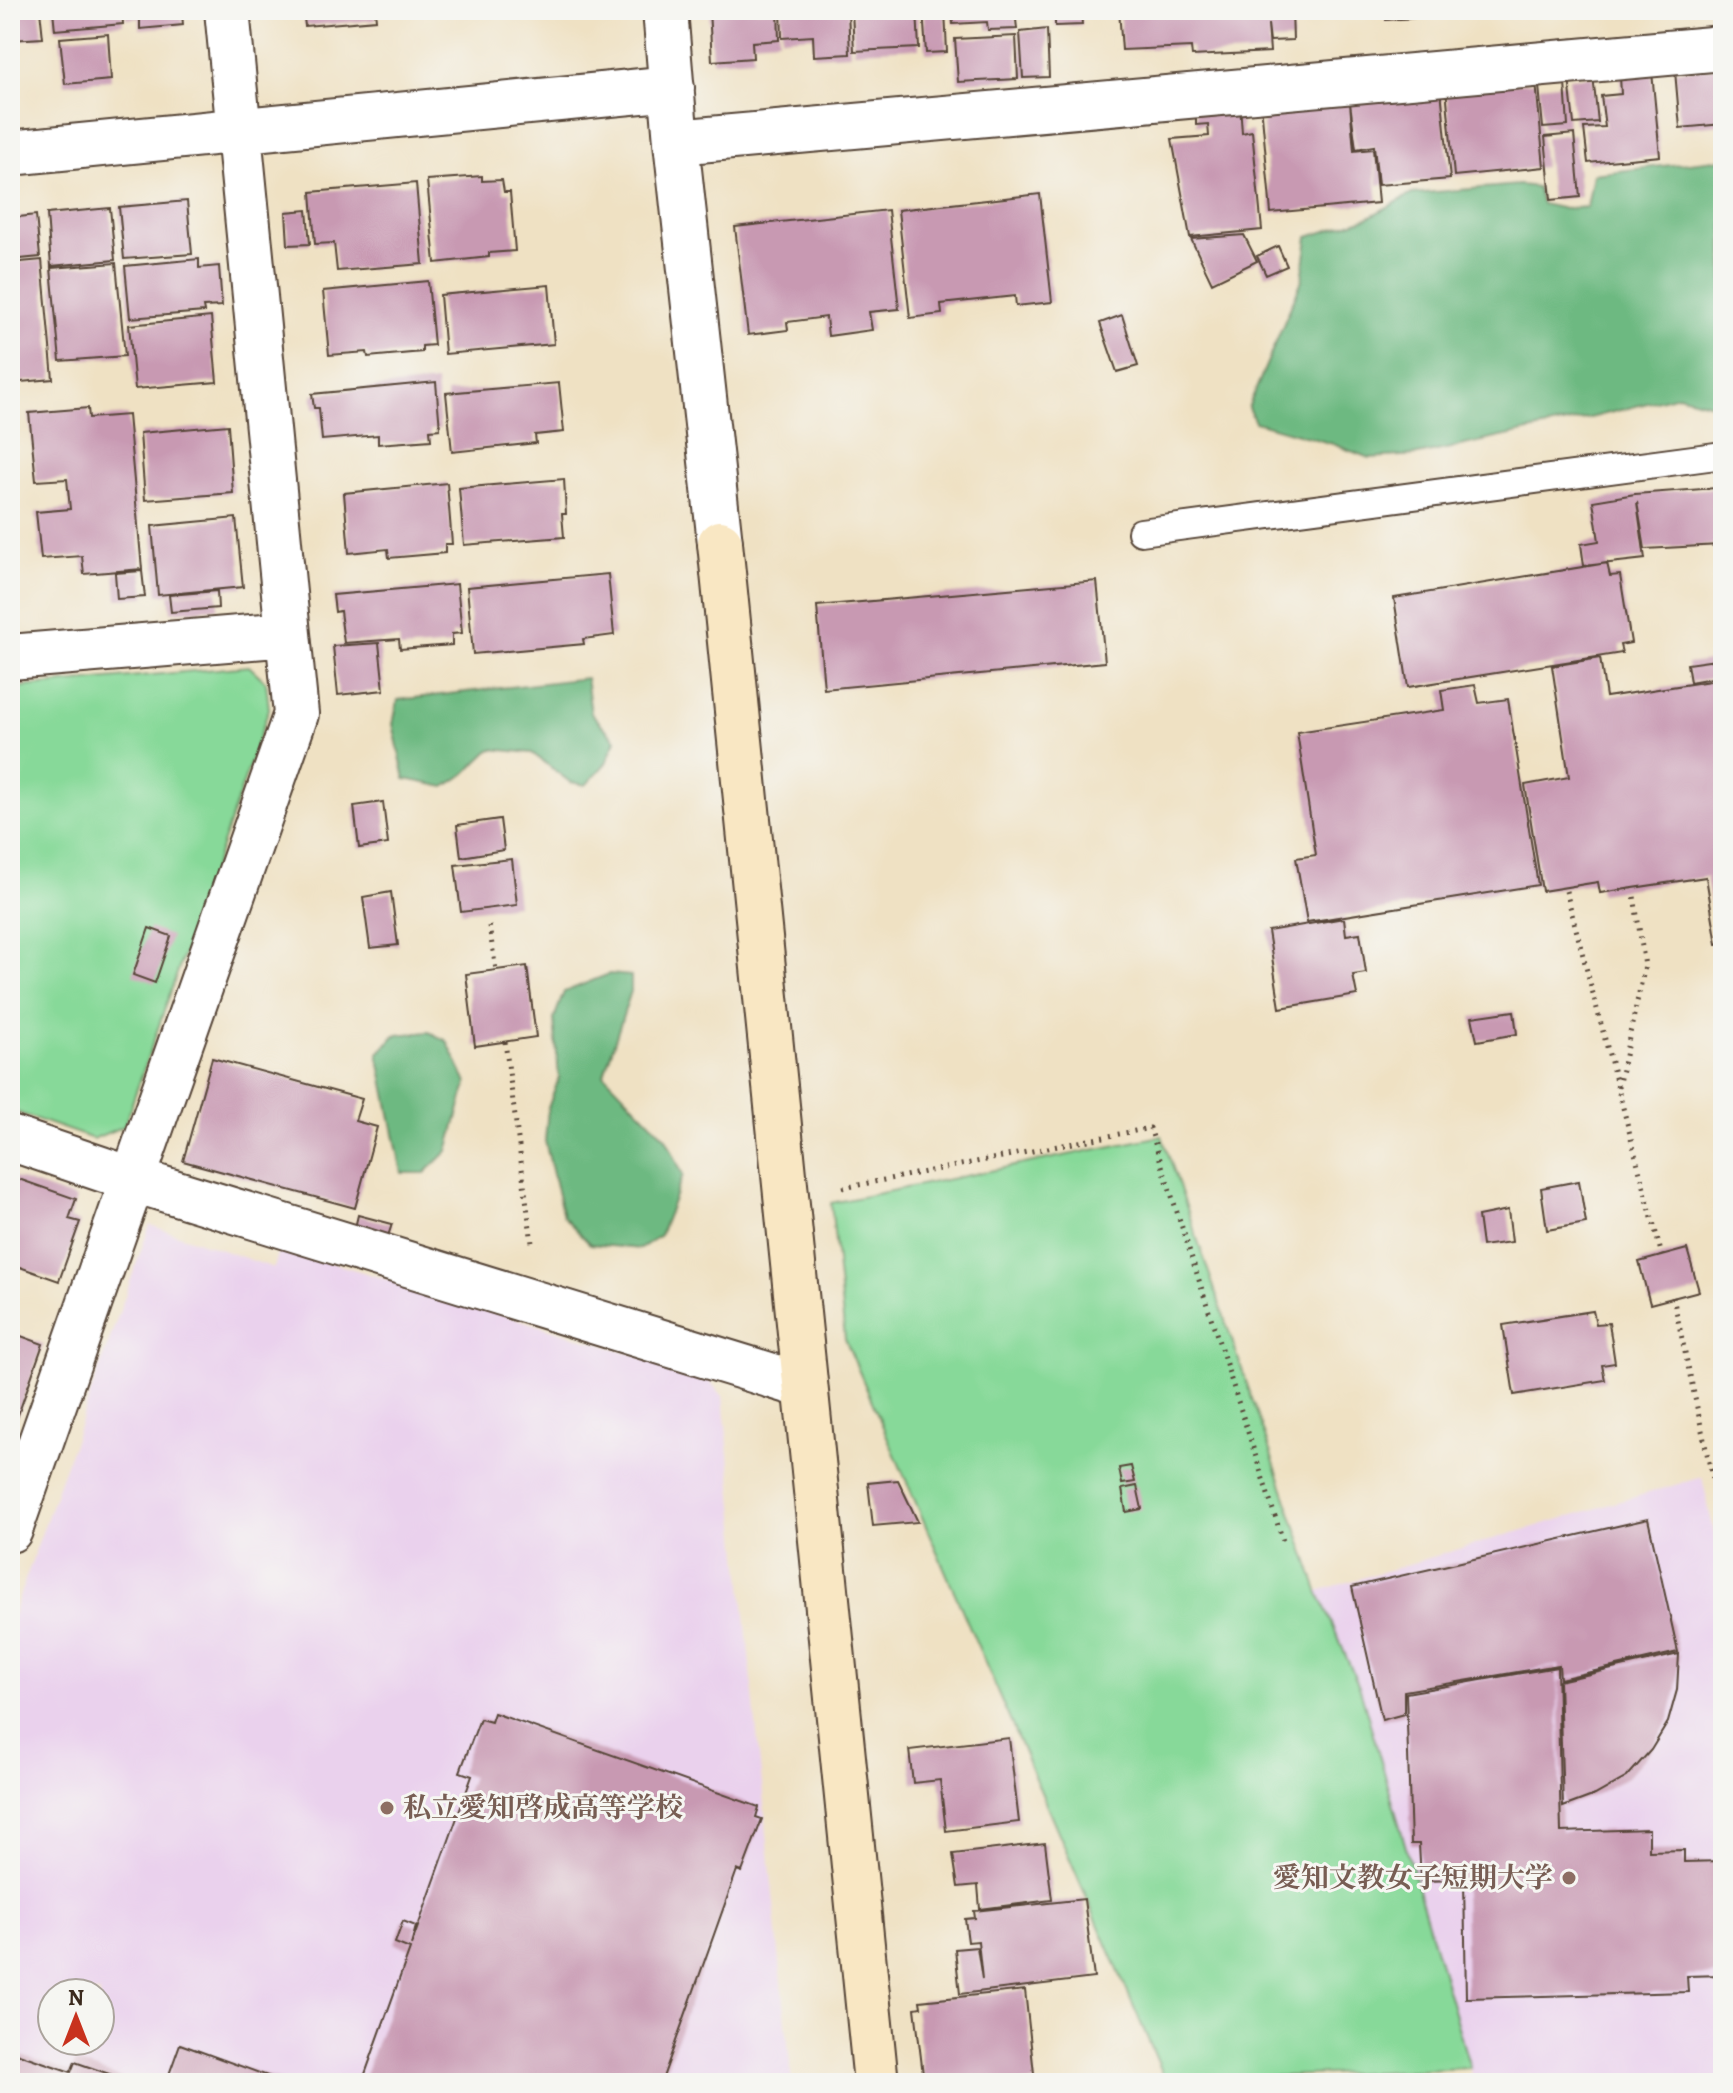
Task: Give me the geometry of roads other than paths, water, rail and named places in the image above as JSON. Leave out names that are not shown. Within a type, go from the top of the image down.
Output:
[{"type":"street","points":[[13,1512],[296,714],[227,10]]},
{"type":"street","points":[[665,10],[676,142],[720,543],[876,2083]]},
{"type":"street","points":[[676,142],[1723,48]]},
{"type":"street","points":[[10,153],[672,88]]},
{"type":"street","points":[[10,657],[288,634]]},
{"type":"street","points":[[10,1138],[131,1179],[805,1386]]},
{"type":"lane","points":[[1141,532],[1723,455]]},
{"type":"place","name":"私立愛知啓成高等学校","points":[[387,1808]]},
{"type":"place","name":"愛知文教女子短期大学","points":[[1569,1878]]}]
